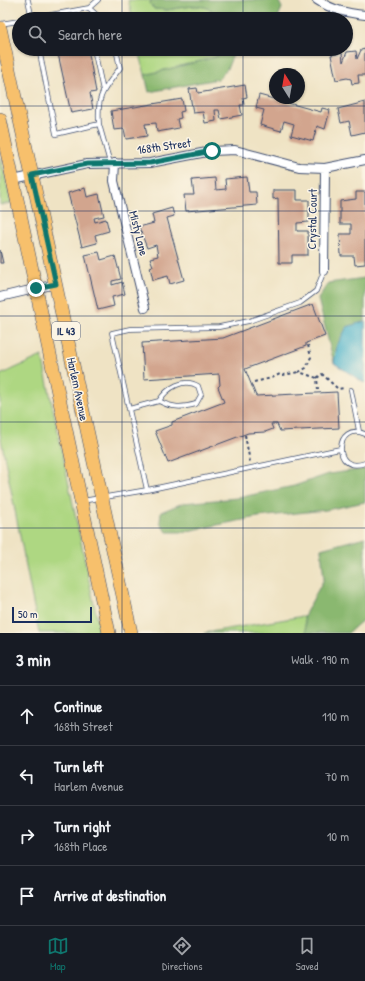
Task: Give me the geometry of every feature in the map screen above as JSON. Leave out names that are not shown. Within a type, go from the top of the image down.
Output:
[{"type":"main road","name":"Harlem Avenue","points":[[0,28],[131,633]]},
{"type":"main road","name":"Harlem Avenue","points":[[0,119],[109,633]]},
{"type":"street","points":[[317,0],[326,6],[343,12]]},
{"type":"street","points":[[353,13],[365,15]]},
{"type":"street","name":"168th Street","points":[[13,180],[87,164],[150,163],[212,151],[235,150],[299,166],[325,168],[365,160]]},
{"type":"street","name":"Misty Lane","points":[[112,163],[114,181],[145,308]]},
{"type":"street","name":"Crystal Court","points":[[324,271],[325,168]]},
{"type":"street","points":[[0,296],[56,284]]},
{"type":"lane","points":[[28,0],[30,12]]},
{"type":"lane","points":[[68,12],[89,8],[98,0]]},
{"type":"lane","points":[[89,8],[93,12]]},
{"type":"lane","points":[[0,24],[12,22]]},
{"type":"lane","points":[[40,56],[56,134],[100,124]]},
{"type":"lane","points":[[96,56],[103,91]]},
{"type":"lane","points":[[112,163],[100,124],[98,105],[103,91],[120,68],[117,56]]},
{"type":"lane","points":[[147,490],[112,333],[130,329],[219,326],[249,321],[300,303],[316,291],[324,271]]},
{"type":"lane","points":[[129,409],[159,401],[169,406],[185,408],[196,404],[201,395],[198,386],[188,383],[170,388],[164,393],[159,401]]},
{"type":"lane","points":[[351,390],[358,432]]},
{"type":"lane","points":[[365,434],[358,432],[348,435],[344,438],[340,449],[341,454],[348,463],[359,465],[365,463]]},
{"type":"lane","points":[[81,501],[147,490],[340,449]]},
{"type":"path","points":[[300,372],[310,362],[311,357],[308,345]]},
{"type":"path","points":[[254,382],[272,378],[280,374],[283,375],[300,372],[317,378]]},
{"type":"path","points":[[317,378],[322,374],[338,389],[344,388]]},
{"type":"path","points":[[317,378],[318,390]]},
{"type":"path","points":[[245,436],[250,461]]},
{"type":"green space","points":[[128,0],[151,0],[150,4],[154,9],[167,10],[197,6],[210,9],[214,12],[131,12]]},
{"type":"green space","points":[[151,0],[278,0],[282,8],[280,12],[214,12],[210,9],[197,6],[167,10],[154,9],[150,4]]},
{"type":"green space","points":[[141,56],[217,56],[216,57],[145,75]]},
{"type":"green space","points":[[232,56],[227,69],[218,79],[149,92],[145,75],[216,57]]},
{"type":"green space","points":[[0,154],[11,203],[0,205]]},
{"type":"green space","points":[[365,278],[365,321],[347,327],[338,345],[334,363],[318,299],[328,283]]},
{"type":"green space","points":[[42,356],[100,633],[39,633],[0,434],[0,375]]},
{"type":"green space","points":[[365,469],[365,502],[326,510],[258,517],[182,532],[167,532],[160,522],[161,512],[183,503],[237,498],[294,486],[329,474]]},
{"type":"green space","points":[[365,537],[365,618],[348,633],[306,633],[304,616],[324,579],[321,549]]},
{"type":"green space","points":[[304,616],[306,633],[204,633]]},
{"type":"water","points":[[365,321],[364,383],[334,363],[337,345],[347,327]]},
{"type":"building","points":[[365,49],[365,75],[358,75],[359,83],[352,84],[351,79],[347,78],[336,80],[331,56],[342,56],[343,62],[345,56],[353,56],[353,51],[356,51],[357,59],[361,50]]},
{"type":"building","points":[[59,56],[89,56],[96,92],[90,93],[93,109],[71,113]]},
{"type":"building","points":[[245,85],[247,97],[243,98],[244,105],[240,105],[242,115],[221,119],[219,110],[215,110],[216,121],[205,123],[203,112],[193,113],[189,89],[197,88],[198,93]]},
{"type":"building","points":[[259,95],[269,98],[269,104],[292,104],[321,112],[322,108],[330,110],[325,129],[317,126],[313,141],[291,135],[294,124],[284,121],[281,131],[260,125],[264,110],[256,108]]},
{"type":"building","points":[[182,99],[184,111],[180,112],[181,118],[177,119],[179,128],[157,132],[156,123],[145,124],[147,136],[126,139],[124,129],[114,130],[111,111]]},
{"type":"building","points":[[365,102],[365,132],[352,135],[349,121],[341,123],[338,109]]},
{"type":"building","points":[[247,177],[249,192],[256,192],[257,205],[186,211],[184,195],[194,195],[192,180],[215,178],[216,190],[226,189],[225,179]]},
{"type":"building","points":[[85,188],[87,197],[99,194],[104,216],[94,218],[95,222],[106,219],[109,231],[95,235],[97,243],[82,247],[68,193]]},
{"type":"building","points":[[273,190],[297,190],[297,200],[309,200],[309,222],[297,223],[297,231],[308,231],[308,255],[292,255],[292,263],[279,263],[278,198],[273,199]]},
{"type":"building","points":[[356,192],[365,192],[365,264],[355,265],[354,256],[341,256],[340,234],[351,234],[351,224],[340,224],[340,201],[356,199]]},
{"type":"building","points":[[172,208],[174,216],[167,218],[184,280],[170,284],[168,276],[153,280],[150,267],[153,266],[150,258],[158,256],[156,245],[147,248],[139,227],[154,223],[152,214]]},
{"type":"building","points":[[0,250],[3,263],[0,263]]},
{"type":"building","points":[[99,252],[101,260],[115,256],[121,279],[112,281],[112,285],[122,282],[125,294],[112,297],[114,306],[98,310],[85,255]]},
{"type":"building","points":[[313,304],[325,336],[306,343],[306,346],[245,369],[256,396],[337,392],[339,428],[280,431],[277,424],[271,424],[273,429],[265,432],[248,433],[168,463],[155,431],[172,425],[172,422],[224,402],[218,387],[220,385],[219,374],[144,379],[142,343],[223,338]]},
{"type":"route","points":[[36,288],[56,284],[32,175],[87,164],[150,163],[212,151]]}]
